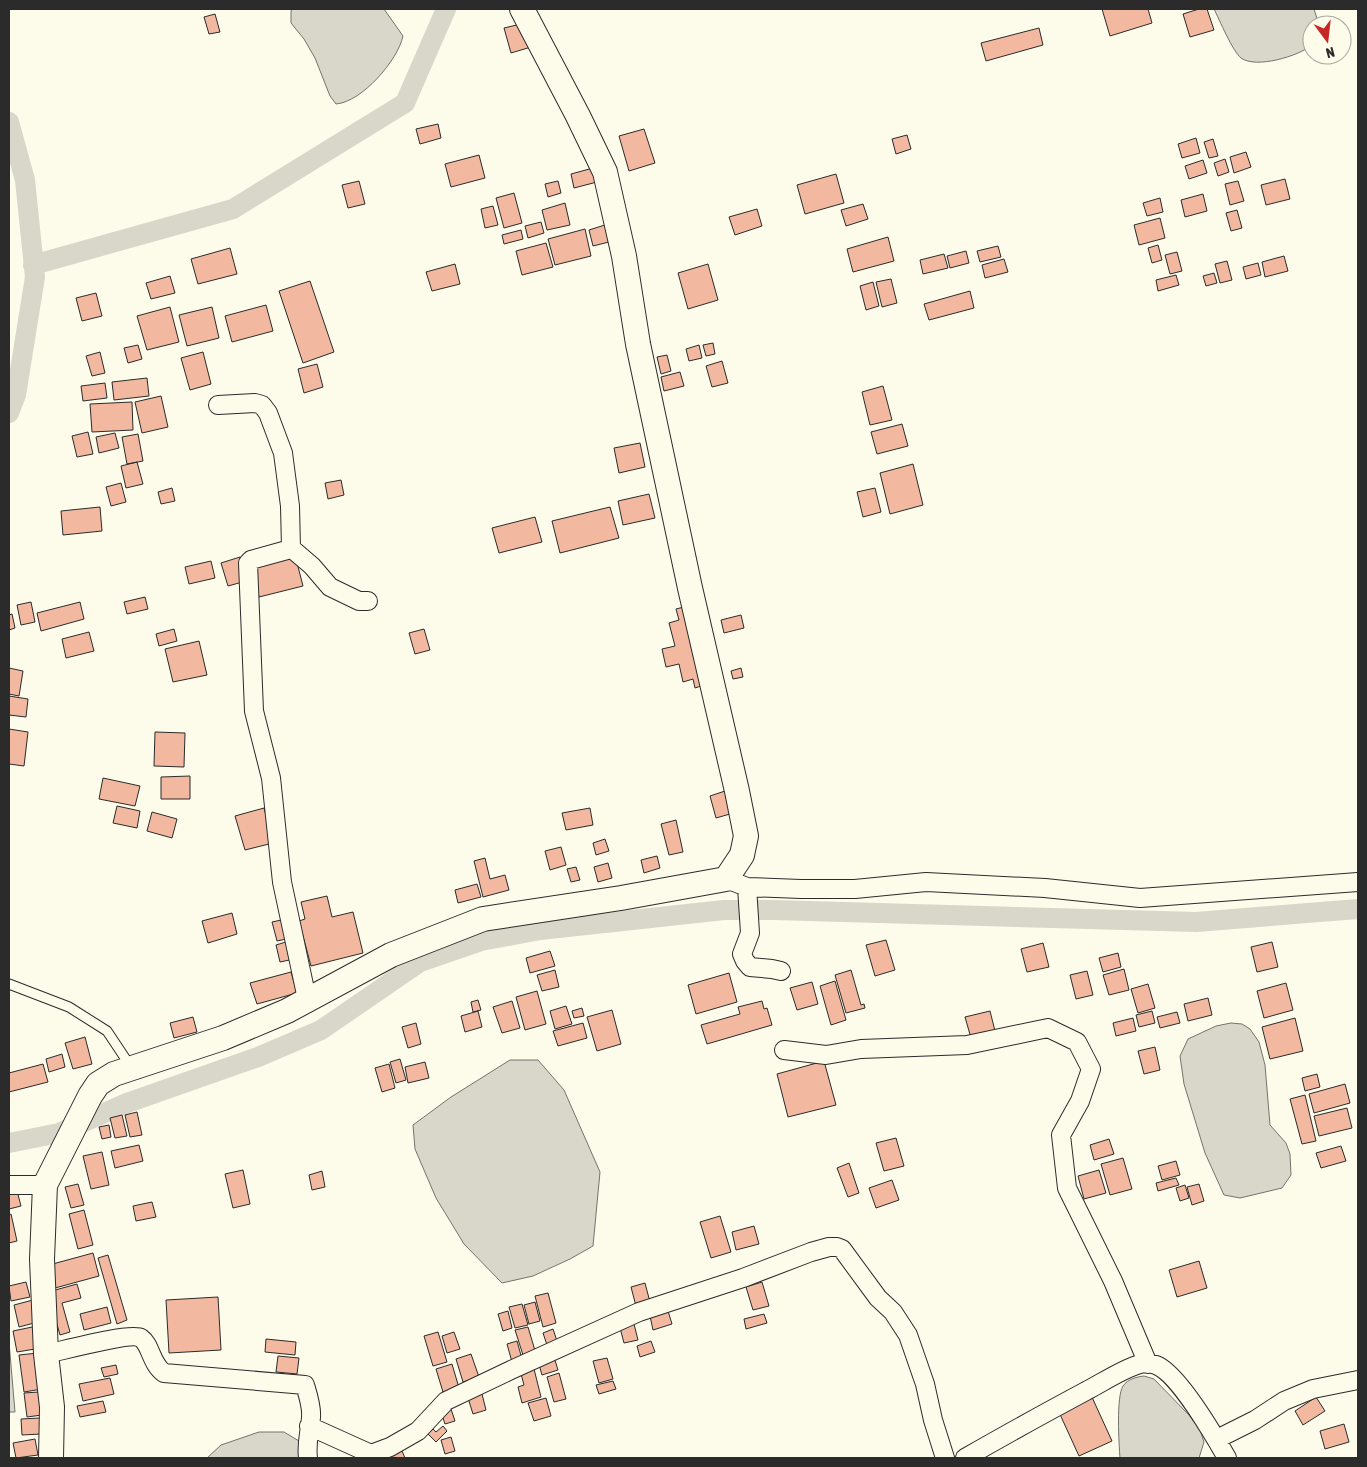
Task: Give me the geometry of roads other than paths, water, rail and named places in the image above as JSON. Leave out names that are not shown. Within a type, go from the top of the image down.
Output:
[{"type":"main road","points":[[51,1458],[52,1407],[46,1354],[42,1258],[47,1182],[86,1103],[98,1084],[114,1074],[132,1067],[223,1038],[287,1011],[391,954],[483,919],[621,898],[740,888],[742,855],[746,836],[642,364],[624,256],[605,172],[522,9]]},
{"type":"street","points":[[218,405],[255,403],[262,405],[268,413],[283,453],[290,506],[291,548],[312,566],[330,587],[359,601],[368,601]]},
{"type":"street","points":[[291,548],[251,560],[248,563],[254,711],[271,778],[282,882],[307,999]]},
{"type":"street","points":[[781,972],[772,969],[750,967],[745,961],[742,954],[750,933],[740,888],[855,889],[926,882],[1045,888],[1140,898],[1358,882]]},
{"type":"street","points":[[784,1050],[826,1054],[861,1049],[966,1045],[1048,1028],[1077,1042],[1091,1069],[1080,1101],[1062,1135],[1066,1188],[1113,1281],[1148,1364]]},
{"type":"street","points":[[9,1185],[47,1182]]},
{"type":"street","points":[[309,1426],[371,1454],[390,1447],[418,1432],[446,1401],[639,1312],[743,1278],[811,1252],[836,1247],[842,1250],[878,1298],[893,1312],[908,1335],[925,1384],[933,1420],[945,1458]]},
{"type":"street","points":[[46,1354],[102,1341],[137,1337],[143,1340],[157,1368],[164,1373],[305,1385],[312,1417],[306,1446],[308,1458]]},
{"type":"street","points":[[965,1458],[1119,1374],[1137,1365],[1148,1364],[1157,1366],[1172,1376],[1217,1439],[1227,1458]]},
{"type":"street","points":[[1217,1439],[1255,1420],[1284,1402],[1313,1389],[1358,1380]]},
{"type":"lane","points":[[9,984],[69,1007],[107,1031],[132,1067]]},
{"type":"waterway","points":[[33,265],[233,209],[405,103],[446,9]]},
{"type":"waterway","points":[[9,122],[25,180],[35,277],[16,395],[9,413]]},
{"type":"waterway","points":[[9,1143],[59,1133],[127,1103],[258,1057],[321,1030],[420,962],[481,941],[540,930],[724,910],[1196,922],[1358,909]]}]
